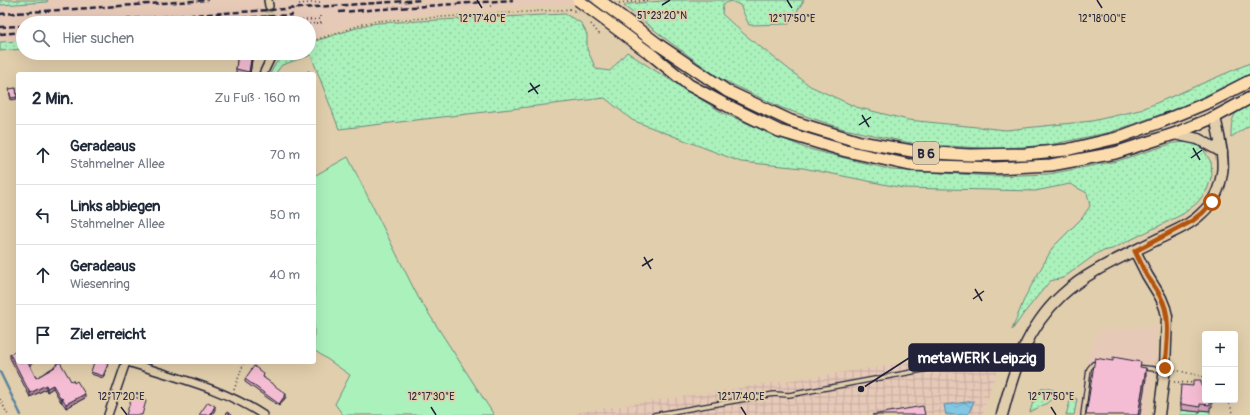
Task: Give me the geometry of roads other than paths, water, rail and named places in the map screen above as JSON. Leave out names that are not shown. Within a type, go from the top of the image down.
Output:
[{"type":"main road","name":"B 6","points":[[599,0],[659,45],[727,91],[791,121],[860,142],[918,152],[970,155],[1025,154],[1066,150],[1117,138],[1163,121],[1209,102],[1250,81]]},
{"type":"main road","name":"B 6","points":[[577,4],[652,55],[689,85],[779,131],[846,151],[910,165],[994,168],[1051,165],[1115,153],[1174,134],[1215,117],[1250,98]]},
{"type":"main road","points":[[1209,102],[1215,117]]},
{"type":"street","points":[[264,72],[270,60]]},
{"type":"street","points":[[1002,415],[1021,354],[1034,328],[1045,313],[1062,295],[1082,279],[1104,266],[1192,221],[1212,202],[1218,190],[1223,172],[1222,152],[1215,117]]},
{"type":"street","points":[[1174,134],[1198,139],[1222,152]]},
{"type":"street","points":[[1135,251],[1161,298],[1167,316],[1165,369],[1159,415]]},
{"type":"street","points":[[108,415],[126,364]]},
{"type":"street","points":[[133,364],[185,380],[231,397],[263,415]]},
{"type":"lane","points":[[654,415],[774,394],[789,395],[979,360],[1016,368]]},
{"type":"lane","points":[[1083,415],[1089,369],[1097,362],[1103,363]]},
{"type":"lane","points":[[1132,366],[1165,369]]},
{"type":"water","points":[[974,401],[968,415],[946,415],[944,405]]},
{"type":"waterway","points":[[0,372],[21,415]]},
{"type":"tunnel","points":[[269,6],[270,16]]},
{"type":"railway","points":[[0,14],[208,0]]},
{"type":"railway","points":[[179,16],[422,0]]},
{"type":"railway","points":[[339,12],[513,0]]},
{"type":"railway","points":[[276,16],[293,15]]},
{"type":"railway","points":[[0,27],[16,26]]},
{"type":"railway","points":[[0,34],[16,33]]},
{"type":"place","name":"metaWERK Leipzig","points":[[861,389]]}]
